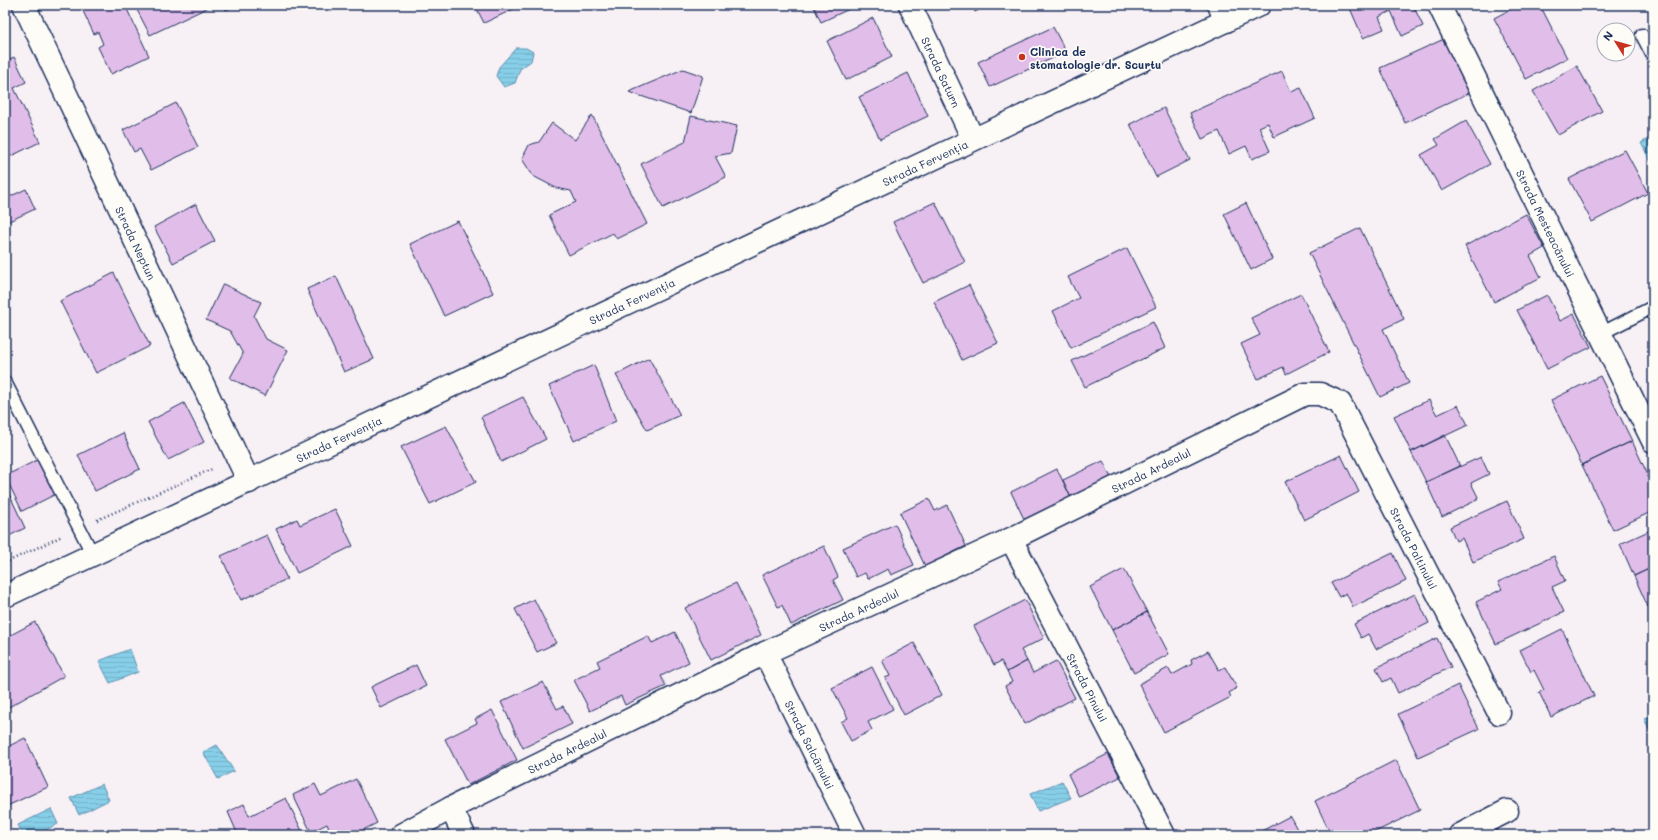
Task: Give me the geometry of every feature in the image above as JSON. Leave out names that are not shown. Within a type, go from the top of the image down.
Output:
[{"type":"street","name":"Strada Neptun","points":[[24,5],[249,482]]},
{"type":"street","name":"Strada Saturn","points":[[910,5],[973,139]]},
{"type":"street","name":"Strada Fervenția","points":[[5,596],[973,139],[1222,13],[1259,5]]},
{"type":"street","name":"Strada Mesteacănului","points":[[1439,5],[1653,441]]},
{"type":"street","name":"Strada Ardealul","points":[[400,835],[451,808],[765,653],[1010,539],[1305,394],[1320,394]]},
{"type":"street","name":"Strada Paltinului","points":[[1320,394],[1340,403],[1499,714]]},
{"type":"street","name":"Strada Pinului","points":[[1010,539],[1164,835]]},
{"type":"street","name":"Strada Salcâmului","points":[[765,653],[855,835]]},
{"type":"street","points":[[451,808],[464,835]]},
{"type":"street","points":[[1460,835],[1507,811]]},
{"type":"lane","points":[[1642,35],[1653,56]]},
{"type":"lane","points":[[1600,334],[1653,307]]},
{"type":"lane","points":[[5,382],[78,529],[93,555]]},
{"type":"path","points":[[5,563],[238,458]]},
{"type":"water","points":[[516,48],[526,48],[533,52],[531,61],[520,69],[515,83],[504,87],[496,76],[499,67]]},
{"type":"water","points":[[1653,136],[1653,166],[1641,143]]},
{"type":"water","points":[[130,649],[138,672],[110,683],[99,661]]},
{"type":"water","points":[[1653,714],[1653,739],[1644,718]]},
{"type":"water","points":[[217,745],[234,771],[218,779],[203,752]]},
{"type":"water","points":[[1062,781],[1071,798],[1038,811],[1030,794]]},
{"type":"water","points":[[102,784],[109,800],[79,815],[71,798]]},
{"type":"water","points":[[51,809],[58,824],[35,835],[23,835],[18,825]]},
{"type":"building","points":[[90,5],[125,5],[149,56],[111,74],[98,47],[103,44],[98,32],[94,34],[82,9]]},
{"type":"building","points":[[224,5],[237,5],[226,10]]},
{"type":"building","points":[[475,5],[522,5],[484,23]]},
{"type":"building","points":[[813,5],[858,5],[821,22]]},
{"type":"building","points":[[972,5],[988,5],[975,12]]},
{"type":"building","points":[[1413,5],[1423,26],[1402,36],[1391,11],[1379,17],[1384,29],[1363,38],[1349,6]]},
{"type":"building","points":[[1519,5],[1540,5],[1567,58],[1526,79],[1494,18]]},
{"type":"building","points":[[135,6],[211,6],[150,35]]},
{"type":"building","points":[[873,18],[892,57],[846,80],[827,41]]},
{"type":"building","name":"Clinica de stomatologie dr. Scurtu","points":[[1053,27],[1066,52],[990,87],[978,62]]},
{"type":"building","points":[[1444,39],[1469,93],[1405,123],[1380,68]]},
{"type":"building","points":[[14,57],[26,82],[14,88],[40,142],[5,159],[5,62]]},
{"type":"building","points":[[1577,66],[1602,111],[1558,135],[1533,91]]},
{"type":"building","points":[[683,69],[703,76],[691,113],[629,92]]},
{"type":"building","points":[[1282,71],[1291,92],[1301,88],[1315,118],[1274,137],[1268,123],[1259,127],[1270,151],[1252,159],[1246,146],[1229,154],[1219,131],[1202,139],[1190,113]]},
{"type":"building","points":[[908,73],[928,116],[880,139],[859,97]]},
{"type":"building","points":[[176,103],[198,147],[151,170],[140,149],[134,152],[123,130]]},
{"type":"building","points":[[1164,108],[1190,160],[1156,177],[1130,124]]},
{"type":"building","points":[[592,115],[647,224],[617,239],[613,233],[569,255],[549,215],[576,202],[571,191],[556,188],[533,176],[522,159],[529,145],[539,142],[552,123],[575,140]]},
{"type":"building","points":[[691,116],[737,126],[731,153],[715,156],[726,177],[663,208],[641,164],[685,142]]},
{"type":"building","points":[[1466,121],[1490,164],[1442,191],[1421,155],[1439,145],[1435,139]]},
{"type":"building","points":[[1625,150],[1648,193],[1592,222],[1569,179]]},
{"type":"building","points":[[26,189],[35,209],[5,223],[5,199]]},
{"type":"building","points":[[935,202],[965,262],[923,283],[893,222]]},
{"type":"building","points":[[1246,203],[1272,259],[1251,270],[1224,214]]},
{"type":"building","points":[[196,204],[215,241],[173,263],[154,227]]},
{"type":"building","points":[[1526,214],[1544,248],[1530,256],[1541,277],[1494,302],[1465,246]]},
{"type":"building","points":[[458,221],[493,293],[444,316],[410,244]]},
{"type":"building","points":[[1360,228],[1404,319],[1383,329],[1409,383],[1380,397],[1309,253]]},
{"type":"building","points":[[1127,248],[1156,307],[1071,348],[1053,311],[1079,298],[1068,277]]},
{"type":"building","points":[[114,273],[150,346],[96,373],[60,301]]},
{"type":"building","points":[[336,276],[374,359],[344,372],[307,289]]},
{"type":"building","points":[[223,284],[261,302],[254,316],[266,339],[288,350],[265,396],[230,378],[243,354],[230,331],[206,320]]},
{"type":"building","points":[[969,285],[998,343],[962,360],[934,302]]},
{"type":"building","points":[[1301,294],[1329,352],[1286,374],[1283,367],[1258,379],[1241,344],[1260,335],[1251,318]]},
{"type":"building","points":[[1547,295],[1560,321],[1574,314],[1591,347],[1547,369],[1517,310]]},
{"type":"building","points":[[1153,322],[1165,348],[1085,387],[1072,361]]},
{"type":"building","points":[[649,358],[680,415],[647,430],[616,375]]},
{"type":"building","points":[[594,365],[616,421],[574,441],[549,386]]},
{"type":"building","points":[[1600,376],[1632,441],[1582,465],[1551,400]]},
{"type":"building","points":[[523,397],[546,439],[501,462],[481,417]]},
{"type":"building","points":[[1429,400],[1437,415],[1458,405],[1468,425],[1411,452],[1394,416]]},
{"type":"building","points":[[184,403],[204,442],[168,460],[148,422]]},
{"type":"building","points":[[446,426],[476,482],[430,504],[401,447]]},
{"type":"building","points":[[123,433],[140,469],[95,491],[78,455]]},
{"type":"building","points":[[1445,435],[1460,466],[1426,482],[1411,452]]},
{"type":"building","points":[[1632,441],[1653,486],[1653,511],[1613,530],[1582,465]]},
{"type":"building","points":[[1341,455],[1359,492],[1304,520],[1285,482]]},
{"type":"building","points":[[1481,457],[1489,474],[1471,483],[1479,499],[1442,517],[1426,482]]},
{"type":"building","points":[[39,459],[56,494],[22,511],[5,476]]},
{"type":"building","points":[[1103,461],[1112,480],[1072,500],[1063,480]]},
{"type":"building","points":[[1057,469],[1072,500],[1026,523],[1011,492]]},
{"type":"building","points":[[5,485],[25,528],[5,538]]},
{"type":"building","points":[[929,499],[935,511],[947,505],[966,546],[925,566],[900,513]]},
{"type":"building","points":[[1507,501],[1524,539],[1473,562],[1462,538],[1456,541],[1450,527]]},
{"type":"building","points":[[335,509],[353,546],[297,573],[276,529],[297,519],[300,525]]},
{"type":"building","points":[[895,524],[914,565],[891,575],[888,569],[868,579],[865,573],[856,577],[843,548]]},
{"type":"building","points":[[1653,529],[1653,567],[1634,576],[1620,544]]},
{"type":"building","points":[[267,535],[287,579],[241,600],[221,556]]},
{"type":"building","points":[[824,546],[838,577],[833,580],[843,600],[791,625],[782,605],[778,607],[762,575]]},
{"type":"building","points":[[1393,553],[1406,581],[1353,607],[1346,593],[1339,597],[1331,583]]},
{"type":"building","points":[[1554,556],[1565,581],[1552,587],[1564,612],[1496,644],[1476,602],[1502,589],[1498,582]]},
{"type":"building","points":[[1653,567],[1653,604],[1648,607],[1634,576]]},
{"type":"building","points":[[1124,569],[1147,612],[1112,630],[1090,587]]},
{"type":"building","points":[[736,583],[761,635],[711,660],[685,608]]},
{"type":"building","points":[[1415,594],[1429,623],[1376,649],[1368,634],[1361,638],[1354,624]]},
{"type":"building","points":[[534,599],[556,643],[537,652],[515,609]]},
{"type":"building","points":[[1025,600],[1044,638],[1021,650],[1027,661],[1007,672],[1001,661],[994,665],[974,626]]},
{"type":"building","points":[[1147,612],[1169,654],[1134,673],[1112,630]]},
{"type":"building","points":[[35,622],[64,676],[7,708],[5,705],[5,638]]},
{"type":"building","points":[[1562,629],[1594,696],[1551,717],[1539,692],[1544,690],[1534,670],[1531,672],[1520,650]]},
{"type":"building","points":[[675,632],[689,662],[661,676],[666,686],[625,705],[621,696],[590,711],[574,680],[600,667],[597,661],[648,636],[652,643]]},
{"type":"building","points":[[1437,638],[1451,667],[1398,693],[1391,678],[1383,682],[1376,668]]},
{"type":"building","points":[[914,643],[942,695],[904,715],[885,678],[890,676],[882,660]]},
{"type":"building","points":[[1208,651],[1219,670],[1225,667],[1237,688],[1229,693],[1231,697],[1164,732],[1139,684],[1168,668],[1172,675],[1192,664],[1191,660]]},
{"type":"building","points":[[1027,661],[1033,673],[1056,661],[1075,698],[1025,724],[1005,686],[1012,682],[1007,672]]},
{"type":"building","points":[[416,665],[426,686],[381,708],[371,687]]},
{"type":"building","points":[[872,667],[893,709],[868,722],[872,730],[851,741],[841,722],[848,718],[832,688]]},
{"type":"building","points":[[543,682],[557,709],[563,706],[572,724],[523,748],[501,702]]},
{"type":"building","points":[[1458,685],[1479,729],[1418,757],[1398,714]]},
{"type":"building","points":[[492,710],[517,760],[468,785],[445,739],[477,723],[475,719]]},
{"type":"building","points":[[25,738],[48,787],[5,807],[5,748]]},
{"type":"building","points":[[1108,754],[1120,777],[1079,797],[1068,774]]},
{"type":"building","points":[[1396,760],[1420,810],[1369,835],[1331,835],[1315,801]]},
{"type":"building","points":[[356,779],[377,823],[353,835],[332,835],[327,824],[311,832],[293,795],[315,784],[321,796]]},
{"type":"building","points":[[286,798],[304,835],[238,835],[228,812],[244,804],[249,816]]},
{"type":"building","points":[[1290,816],[1300,835],[1254,835]]},
{"type":"place","name":"Clinica de stomatologie dr. Scurtu","points":[[1022,57]]}]
